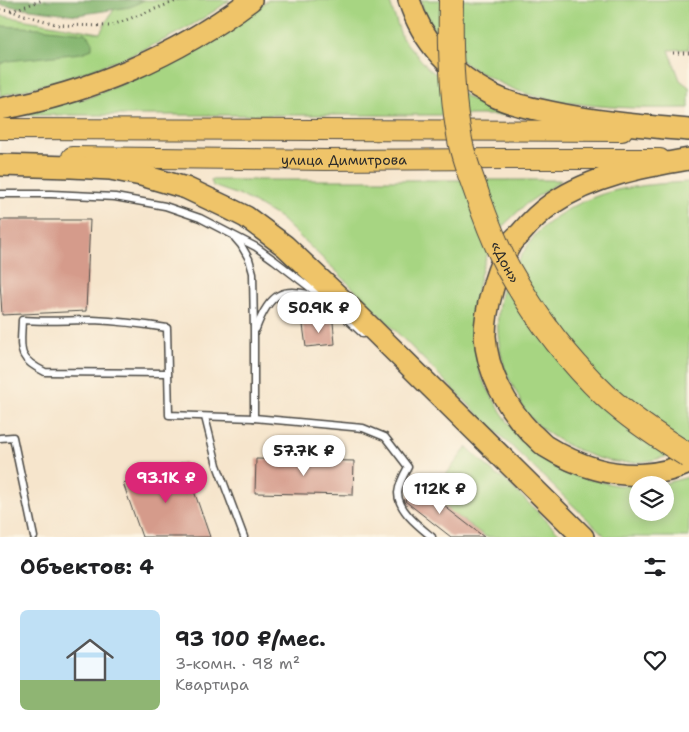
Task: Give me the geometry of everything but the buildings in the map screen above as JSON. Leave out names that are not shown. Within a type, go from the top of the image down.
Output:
[{"type":"highway","points":[[0,109],[87,87],[127,71],[219,23],[251,0]]},
{"type":"highway","points":[[409,0],[414,16],[426,38],[439,55],[473,85],[493,95],[512,103],[580,119],[689,131]]},
{"type":"highway","name":"«Дон»","points":[[451,0],[453,94],[460,141],[487,223],[509,270],[553,336],[607,397],[643,426],[689,456]]},
{"type":"highway","points":[[689,159],[633,170],[596,181],[552,203],[534,218],[510,244],[495,277],[487,310],[485,335],[490,366],[504,398],[521,423],[544,444],[565,458],[608,472],[632,475],[658,473],[676,469],[689,463]]},
{"type":"highway","points":[[0,165],[71,166],[110,169],[186,188],[246,217],[286,246],[364,320],[583,537]]},
{"type":"main road","points":[[0,129],[689,131]]},
{"type":"main road","name":"улица Димитрова","points":[[0,157],[325,160],[689,159]]},
{"type":"lane","points":[[0,194],[60,194],[116,197],[165,206],[200,218],[256,247],[326,300],[370,340]]},
{"type":"lane","points":[[231,234],[250,259],[253,282],[254,418]]},
{"type":"lane","points":[[254,333],[262,312],[277,295],[286,292],[302,292],[326,300]]},
{"type":"lane","points":[[168,373],[45,372],[26,361],[21,351],[22,320],[41,322],[92,320],[126,322],[167,328],[169,415],[254,418],[363,428],[385,437],[408,467],[398,493],[403,508],[416,524],[432,537]]},
{"type":"lane","points":[[404,370],[442,406],[504,459]]},
{"type":"lane","points":[[205,417],[217,465],[244,537]]},
{"type":"lane","points":[[0,438],[13,437],[34,537]]},
{"type":"path","points":[[11,11],[43,0]]},
{"type":"path","points":[[0,10],[11,11],[59,25],[110,26],[179,0]]},
{"type":"path","points":[[673,53],[689,53]]},
{"type":"green space","points":[[0,0],[144,0],[130,7],[77,15],[0,5]]},
{"type":"green space","points":[[120,0],[230,0],[204,18],[149,47],[61,80],[0,96],[0,16],[100,33]]},
{"type":"green space","points":[[268,0],[389,0],[402,38],[428,68],[470,99],[506,111],[506,115],[24,115],[25,112],[90,97],[160,68],[197,50]]},
{"type":"green space","points":[[421,0],[689,0],[689,49],[669,50],[680,80],[689,87],[689,108],[594,106],[557,101],[515,90],[466,64],[448,50],[426,18]]},
{"type":"green space","points":[[0,26],[85,33],[92,40],[92,49],[81,53],[8,61],[0,64]]},
{"type":"green space","points":[[211,180],[562,180],[526,204],[505,224],[487,255],[480,276],[473,312],[473,333],[481,377],[514,431],[533,448],[558,466],[588,479],[629,486],[629,521],[674,521],[674,481],[689,477],[689,537],[606,537],[477,413],[336,271],[279,217],[244,197],[213,186]]},
{"type":"green space","points":[[689,182],[689,449],[644,462],[625,463],[604,460],[580,451],[557,439],[536,424],[524,409],[506,372],[500,350],[498,310],[502,290],[530,241],[550,222],[571,208],[597,196],[623,189]]},
{"type":"green space","points":[[467,447],[496,475],[504,479],[563,537],[486,537],[449,510],[432,493]]}]
